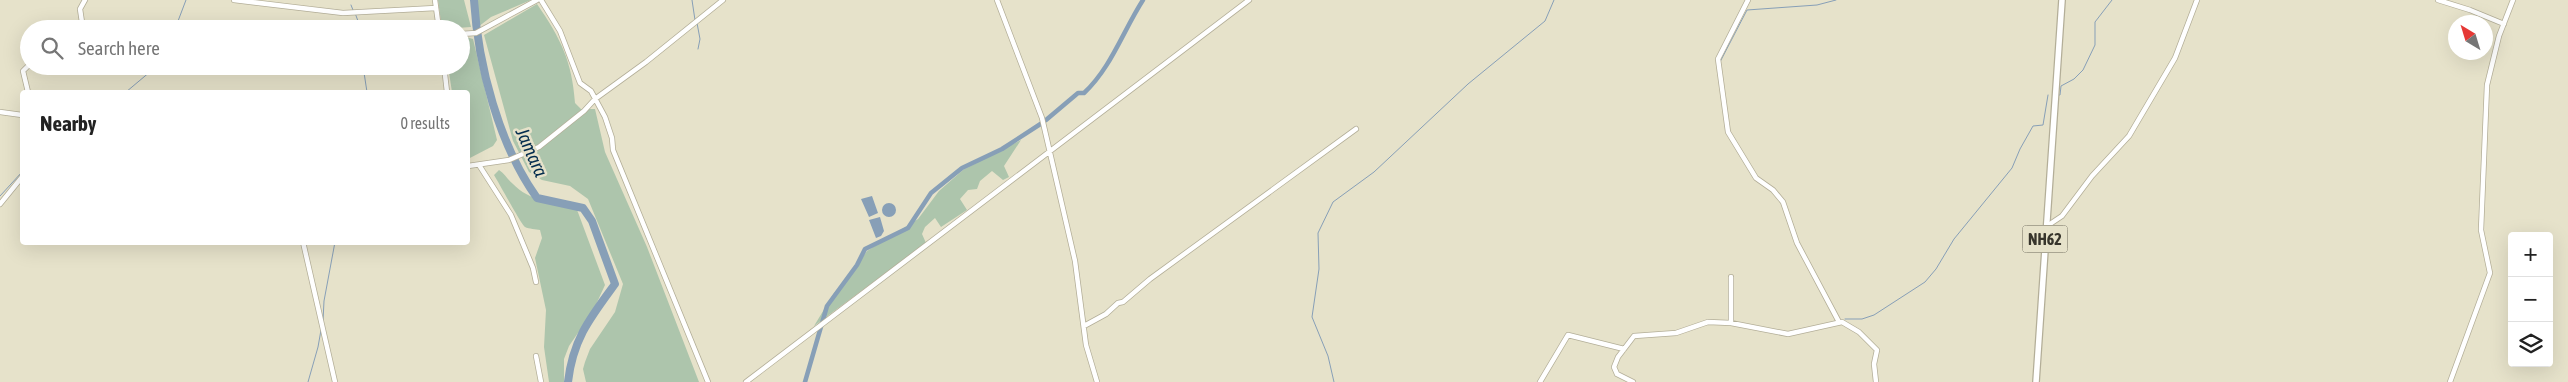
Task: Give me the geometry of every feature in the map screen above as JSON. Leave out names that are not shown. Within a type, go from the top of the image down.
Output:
[{"type":"main road","name":"NH62","points":[[2036,382],[2062,0]]},
{"type":"street","points":[[82,20],[80,10],[85,0]]},
{"type":"street","points":[[234,0],[343,13],[436,8]]},
{"type":"street","points":[[288,6],[289,0]]},
{"type":"street","points":[[435,0],[438,20]]},
{"type":"street","points":[[470,33],[476,33],[539,0],[560,31],[580,82],[592,91],[612,138],[613,150],[708,382]]},
{"type":"street","points":[[470,166],[509,160],[539,147],[584,111],[595,99],[646,62],[723,0]]},
{"type":"street","points":[[997,0],[1042,118],[1051,151],[1075,261],[1086,345],[1097,382]]},
{"type":"street","points":[[746,382],[1249,0]]},
{"type":"street","points":[[1748,0],[1718,59],[1728,132],[1756,178],[1772,190],[1783,202],[1797,242],[1839,322],[1859,332],[1877,350],[1874,364],[1876,382]]},
{"type":"street","points":[[2045,228],[2062,216],[2092,176],[2129,136],[2175,58],[2198,0]]},
{"type":"street","points":[[2438,0],[2470,10],[2504,24]]},
{"type":"street","points":[[2450,382],[2490,273],[2481,230],[2487,85],[2504,24],[2513,0]]},
{"type":"street","points":[[24,75],[28,90]]},
{"type":"street","points":[[445,75],[447,90]]},
{"type":"street","points":[[0,112],[20,115]]},
{"type":"street","points":[[1084,326],[1106,314],[1118,303],[1123,302],[1150,279],[1234,220],[1337,141],[1356,129]]},
{"type":"street","points":[[479,165],[511,215],[533,268],[536,282]]},
{"type":"street","points":[[0,204],[20,179]]},
{"type":"street","points":[[304,245],[335,382]]},
{"type":"street","points":[[1730,277],[1731,323]]},
{"type":"street","points":[[1634,382],[1617,374],[1614,367],[1634,336],[1676,333],[1708,322],[1731,323],[1788,334],[1839,322]]},
{"type":"street","points":[[1540,382],[1568,335],[1624,349]]},
{"type":"street","points":[[536,356],[541,382]]},
{"type":"green space","points":[[438,0],[464,0],[469,20],[441,20]]},
{"type":"green space","points":[[472,0],[531,0],[491,17],[478,27]]},
{"type":"green space","points":[[537,4],[553,28],[564,51],[571,75],[575,103],[581,109],[595,109],[605,152],[647,247],[699,382],[586,382],[583,369],[585,362],[590,349],[615,312],[623,284],[588,199],[570,186],[542,180],[529,172],[513,141],[484,35]]},
{"type":"green space","points":[[470,38],[473,39],[497,140],[493,146],[470,158],[470,90],[452,90],[449,75],[470,75]]},
{"type":"green space","points":[[1021,140],[1004,166],[1009,177],[1003,180],[992,171],[980,181],[977,189],[968,190],[960,199],[967,210],[941,227],[935,218],[925,227],[922,234],[926,243],[814,326],[834,293],[847,279],[867,251],[918,219],[939,191],[963,170]]},
{"type":"green space","points":[[499,170],[519,190],[534,198],[559,205],[576,207],[605,285],[593,311],[569,346],[564,359],[564,382],[549,382],[544,347],[546,310],[535,258],[542,238],[540,230],[525,227],[494,175]]},
{"type":"water","points":[[872,196],[878,213],[869,217],[861,199]]},
{"type":"water","points":[[886,203],[892,203],[896,210],[892,217],[886,217],[882,213],[882,207]]},
{"type":"water","points":[[880,217],[884,231],[881,236],[876,238],[869,220]]},
{"type":"waterway","points":[[178,20],[186,0]]},
{"type":"waterway","name":"Jamara","points":[[474,0],[480,51],[486,77],[501,129],[512,154],[537,198],[583,208],[592,221],[615,284],[590,319],[578,341],[570,367],[568,382]]},
{"type":"waterway","points":[[692,0],[695,20]]},
{"type":"waterway","points":[[1046,120],[1078,93],[1084,93],[1102,72],[1143,0]]},
{"type":"waterway","points":[[1334,382],[1328,356],[1312,317],[1319,269],[1318,233],[1333,202],[1374,172],[1468,84],[1545,21],[1554,0]]},
{"type":"waterway","points":[[1720,62],[1747,10],[1817,5],[1836,0]]},
{"type":"waterway","points":[[2057,95],[2060,95],[2061,86],[2074,79],[2083,70],[2095,45],[2095,22],[2112,0]]},
{"type":"waterway","points":[[351,5],[353,10]]},
{"type":"waterway","points":[[355,13],[358,20]]},
{"type":"waterway","points":[[697,23],[700,39],[698,49]]},
{"type":"waterway","points":[[128,90],[146,75]]},
{"type":"waterway","points":[[364,75],[367,90]]},
{"type":"waterway","points":[[1845,319],[1862,319],[1874,315],[1925,282],[1936,269],[1954,239],[2012,168],[2033,126],[2043,125],[2048,95]]},
{"type":"waterway","points":[[805,382],[827,306],[857,265],[865,249],[908,228],[931,193],[962,168],[1002,149],[1042,123]]},
{"type":"waterway","points":[[0,196],[20,174]]},
{"type":"waterway","points":[[323,321],[324,301],[334,245]]},
{"type":"waterway","points":[[308,382],[321,330]]}]
